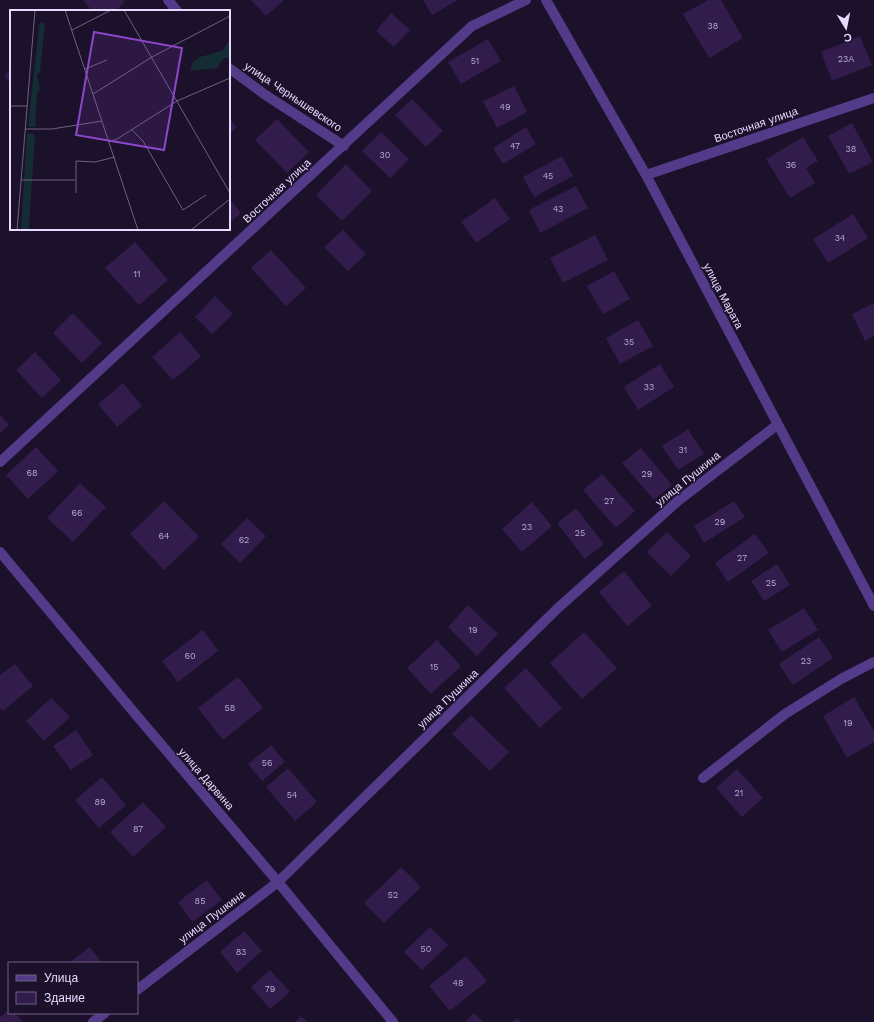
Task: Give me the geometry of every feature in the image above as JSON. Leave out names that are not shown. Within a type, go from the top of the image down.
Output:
[{"type":"street","points":[[168,0],[176,10]]},
{"type":"street","name":"Восточная улица","points":[[0,462],[344,146],[472,26],[526,0]]},
{"type":"street","name":"улица Марата","points":[[546,0],[646,175],[874,606]]},
{"type":"street","name":"улица Чернышевского","points":[[230,69],[264,94],[344,146]]},
{"type":"street","name":"Восточная улица","points":[[646,175],[874,98]]},
{"type":"street","name":"улица Пушкина","points":[[138,989],[278,882],[558,608],[679,500],[777,425]]},
{"type":"street","name":"улица Дарвина","points":[[0,552],[278,882],[393,1022]]},
{"type":"street","points":[[703,778],[785,714],[841,679],[874,662]]},
{"type":"street","points":[[93,1022],[104,1014]]},
{"type":"building","points":[[83,0],[123,0],[125,2],[116,10],[91,10]]},
{"type":"building","points":[[251,0],[284,0],[266,16]]},
{"type":"building","points":[[423,0],[458,0],[432,15]]},
{"type":"building","points":[[708,0],[721,0],[743,38],[709,58],[683,14]]},
{"type":"building","points":[[391,13],[410,30],[394,47],[376,31]]},
{"type":"building","points":[[860,36],[872,65],[832,81],[821,52]]},
{"type":"building","points":[[488,39],[501,61],[461,84],[448,62]]},
{"type":"building","points":[[10,71],[10,83],[4,75]]},
{"type":"building","points":[[514,86],[527,112],[497,128],[483,101]]},
{"type":"building","points":[[412,99],[443,131],[426,147],[395,115]]},
{"type":"building","points":[[277,119],[309,152],[287,173],[255,140]]},
{"type":"building","points":[[230,120],[237,127],[230,133]]},
{"type":"building","points":[[852,123],[873,162],[849,174],[828,136]]},
{"type":"building","points":[[526,127],[536,144],[503,164],[493,148]]},
{"type":"building","points":[[381,132],[409,159],[390,178],[362,151]]},
{"type":"building","points":[[803,137],[818,161],[806,168],[815,183],[790,198],[766,159]]},
{"type":"building","points":[[562,156],[573,176],[534,197],[523,177]]},
{"type":"building","points":[[346,164],[372,191],[342,221],[316,195]]},
{"type":"building","points":[[576,186],[588,208],[540,233],[529,210]]},
{"type":"building","points":[[495,198],[510,219],[476,243],[461,222]]},
{"type":"building","points":[[230,200],[241,213],[230,222]]},
{"type":"building","points":[[853,214],[868,238],[828,263],[813,239]]},
{"type":"building","points":[[343,230],[366,254],[348,271],[324,247]]},
{"type":"building","points":[[595,235],[608,260],[563,283],[550,258]]},
{"type":"building","points":[[135,242],[168,280],[139,305],[105,268]]},
{"type":"building","points":[[271,250],[306,288],[286,306],[251,268]]},
{"type":"building","points":[[614,271],[630,299],[603,314],[587,286]]},
{"type":"building","points":[[215,296],[233,314],[212,334],[195,317]]},
{"type":"building","points":[[874,303],[874,336],[865,341],[852,314]]},
{"type":"building","points":[[73,313],[102,343],[82,363],[53,333]]},
{"type":"building","points":[[638,320],[653,346],[620,364],[606,338]]},
{"type":"building","points":[[180,332],[201,356],[173,380],[152,357]]},
{"type":"building","points":[[35,352],[61,380],[42,398],[16,370]]},
{"type":"building","points":[[660,364],[674,387],[638,410],[624,387]]},
{"type":"building","points":[[123,383],[142,406],[117,427],[98,404]]},
{"type":"building","points":[[0,415],[9,425],[0,433]]},
{"type":"building","points":[[688,429],[704,454],[678,470],[662,446]]},
{"type":"building","points":[[36,447],[58,471],[28,499],[6,475]]},
{"type":"building","points":[[641,448],[672,485],[654,500],[622,463]]},
{"type":"building","points":[[602,474],[635,511],[616,528],[583,490]]},
{"type":"building","points":[[80,483],[106,507],[73,542],[47,518]]},
{"type":"building","points":[[164,501],[199,537],[164,570],[130,534]]},
{"type":"building","points":[[734,501],[745,517],[704,543],[694,526]]},
{"type":"building","points":[[532,502],[552,526],[522,552],[502,529]]},
{"type":"building","points":[[576,508],[604,544],[585,559],[557,523]]},
{"type":"building","points":[[247,518],[266,536],[240,563],[221,544]]},
{"type":"building","points":[[667,532],[691,556],[671,576],[647,552]]},
{"type":"building","points":[[755,534],[769,553],[728,582],[715,563]]},
{"type":"building","points":[[777,564],[790,585],[764,601],[751,581]]},
{"type":"building","points":[[624,571],[652,606],[627,626],[599,592]]},
{"type":"building","points":[[468,605],[498,634],[477,656],[448,627]]},
{"type":"building","points":[[804,608],[818,630],[782,652],[768,630]]},
{"type":"building","points":[[203,630],[218,651],[178,682],[162,661]]},
{"type":"building","points":[[584,632],[617,668],[582,699],[550,663]]},
{"type":"building","points":[[819,637],[833,658],[793,685],[779,664]]},
{"type":"building","points":[[437,640],[461,666],[431,694],[407,668]]},
{"type":"building","points":[[15,664],[33,686],[3,711],[0,708],[0,675]]},
{"type":"building","points":[[526,668],[562,708],[540,728],[504,688]]},
{"type":"building","points":[[238,677],[263,708],[223,740],[198,708]]},
{"type":"building","points":[[854,697],[874,731],[874,742],[847,758],[823,716]]},
{"type":"building","points":[[51,698],[70,717],[44,741],[26,721]]},
{"type":"building","points":[[471,715],[509,752],[490,771],[452,734]]},
{"type":"building","points":[[76,730],[93,755],[71,770],[53,746]]},
{"type":"building","points":[[271,745],[285,762],[262,781],[248,764]]},
{"type":"building","points":[[288,768],[317,802],[295,821],[266,787]]},
{"type":"building","points":[[737,769],[763,798],[742,817],[716,788]]},
{"type":"building","points":[[102,777],[126,805],[99,828],[75,800]]},
{"type":"building","points":[[143,802],[166,827],[133,857],[110,832]]},
{"type":"building","points":[[401,867],[421,887],[384,923],[364,903]]},
{"type":"building","points":[[207,880],[222,900],[192,922],[178,902]]},
{"type":"building","points":[[430,927],[448,945],[422,970],[404,952]]},
{"type":"building","points":[[244,931],[262,951],[237,973],[220,952]]},
{"type":"building","points":[[90,947],[101,962],[70,962]]},
{"type":"building","points":[[466,956],[487,981],[450,1011],[429,986]]},
{"type":"building","points":[[270,970],[290,992],[270,1009],[251,987]]},
{"type":"building","points":[[8,1011],[8,1014],[16,1014],[23,1022],[0,1022],[0,1017]]},
{"type":"building","points":[[474,1013],[483,1022],[465,1022]]},
{"type":"building","points":[[301,1016],[307,1022],[295,1022]]},
{"type":"building","points":[[517,1018],[521,1022],[512,1022]]}]
